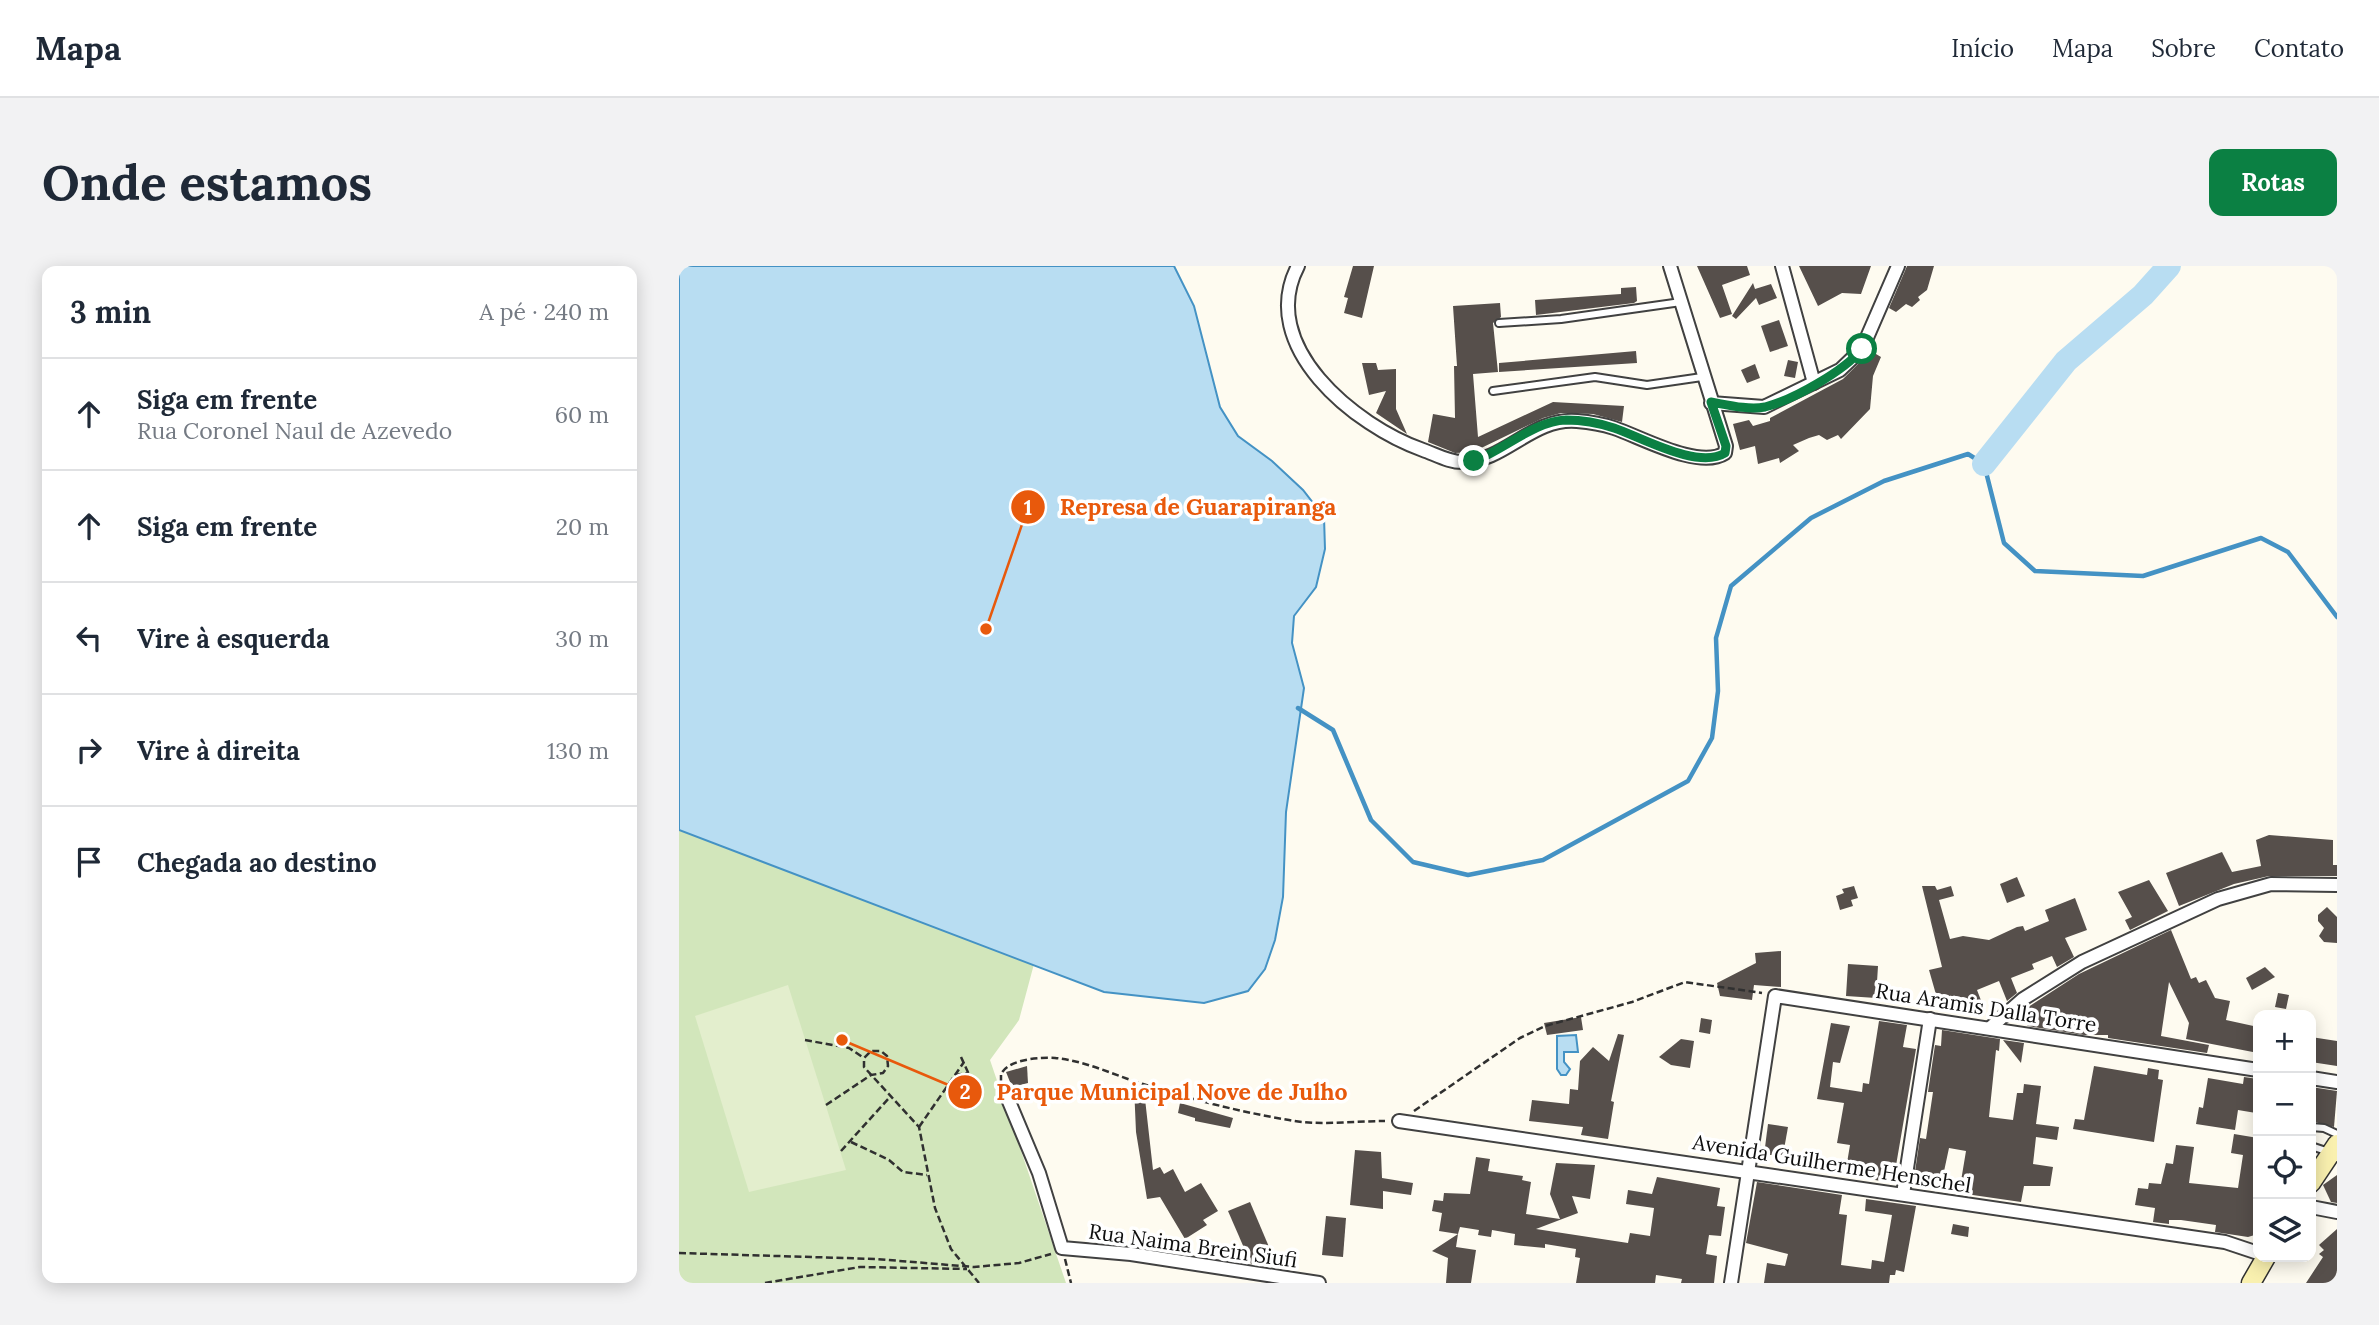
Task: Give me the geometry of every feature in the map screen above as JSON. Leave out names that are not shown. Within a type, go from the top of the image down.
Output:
[{"type":"main road","points":[[2316,1175],[2334,1148]]},
{"type":"main road","points":[[2251,1283],[2263,1262]]},
{"type":"street","points":[[1298,266],[1290,282],[1285,304],[1290,325],[1305,360],[1353,413],[1374,428],[1405,444],[1447,458],[1474,461],[1545,425],[1566,420],[1600,424],[1685,454],[1717,457],[1725,453],[1726,446],[1702,377],[1670,266]]},
{"type":"street","points":[[1781,266],[1814,383]]},
{"type":"street","points":[[1711,402],[1757,408],[1771,405],[1840,370],[1862,349],[1898,266]]},
{"type":"street","points":[[1990,1028],[2023,999],[2081,962],[2218,899],[2271,884],[2337,885]]},
{"type":"street","points":[[1731,1283],[1776,996]]},
{"type":"street","name":"Rua Aramis Dalla Torre","points":[[1776,996],[2253,1069]]},
{"type":"street","points":[[1903,1194],[1930,1020]]},
{"type":"street","points":[[2316,1079],[2337,1082]]},
{"type":"street","points":[[1005,1092],[1039,1173],[1062,1248]]},
{"type":"street","name":"Avenida Guilherme Henschel","points":[[1399,1121],[2225,1242],[2253,1251]]},
{"type":"street","points":[[2316,1208],[2337,1212]]},
{"type":"street","name":"Rua Naima Brein Siufi","points":[[1062,1248],[1131,1254],[1319,1283]]},
{"type":"lane","points":[[1500,323],[1561,319],[1681,302]]},
{"type":"lane","points":[[1493,391],[1595,377],[1647,385],[1702,377]]},
{"type":"lane","points":[[2316,1127],[2337,1134]]},
{"type":"lane","points":[[2316,1146],[2334,1148]]},
{"type":"path","points":[[1005,1092],[1001,1074],[1006,1067],[1028,1060],[1057,1058],[1089,1064],[1165,1090],[1293,1121],[1399,1121],[1520,1038],[1545,1026],[1632,1002],[1685,982],[1776,996]]},
{"type":"path","points":[[806,1040],[849,1048],[864,1058]]},
{"type":"path","points":[[826,1105],[871,1075],[883,1073],[888,1066],[887,1056],[881,1051],[871,1051],[864,1058],[864,1067],[871,1075],[889,1098],[919,1127],[935,1208],[951,1249],[979,1283]]},
{"type":"path","points":[[961,1057],[972,1081]]},
{"type":"path","points":[[919,1127],[964,1062]]},
{"type":"path","points":[[955,1075],[968,1073]]},
{"type":"path","points":[[841,1152],[889,1098]]},
{"type":"path","points":[[851,1142],[889,1160],[904,1172],[927,1175]]},
{"type":"path","points":[[679,1255],[974,1267],[1042,1259],[1062,1248],[1071,1283]]},
{"type":"path","points":[[765,1283],[860,1267],[967,1270],[974,1267]]},
{"type":"green space","points":[[1174,266],[1194,306],[1220,407],[1238,436],[1272,461],[1303,490],[1324,517],[1325,549],[1316,587],[1294,616],[1292,643],[1304,688],[1286,812],[1283,897],[1275,940],[1265,969],[1248,991],[1204,1003],[1104,992],[1034,964],[1019,1020],[990,1060],[1066,1283],[679,1283],[679,533]]},
{"type":"green space","points":[[788,985],[846,1170],[749,1192],[695,1016]]},
{"type":"water","points":[[679,266],[1174,266],[1194,306],[1220,407],[1238,436],[1272,461],[1303,490],[1324,517],[1325,549],[1316,587],[1294,616],[1292,643],[1304,688],[1286,812],[1283,897],[1275,940],[1265,969],[1248,991],[1204,1003],[1104,992],[679,830]]},
{"type":"water","points":[[1576,1035],[1578,1052],[1564,1052],[1564,1062],[1570,1069],[1566,1075],[1561,1075],[1557,1069],[1557,1036]]},
{"type":"building","points":[[1353,266],[1374,266],[1362,318],[1344,313],[1348,298],[1344,297]]},
{"type":"building","points":[[1697,266],[1747,266],[1750,275],[1722,285],[1732,314],[1720,318]]},
{"type":"building","points":[[1799,266],[1871,266],[1861,294],[1842,293],[1818,306]]},
{"type":"building","points":[[1907,266],[1934,266],[1927,290],[1918,297],[1920,300],[1912,307],[1906,304],[1896,312],[1889,308]]},
{"type":"building","points":[[1753,283],[1755,289],[1771,284],[1777,298],[1759,305],[1756,298],[1736,319],[1732,316]]},
{"type":"building","points":[[1636,287],[1637,301],[1634,303],[1536,315],[1535,300],[1621,294],[1621,288]]},
{"type":"building","points":[[1500,303],[1501,317],[1493,323],[1498,372],[1473,374],[1478,437],[1553,402],[1624,406],[1622,422],[1593,414],[1561,413],[1543,418],[1473,452],[1455,453],[1428,442],[1433,414],[1455,418],[1454,366],[1457,366],[1453,306]]},
{"type":"building","points":[[1779,320],[1788,346],[1770,352],[1761,326]]},
{"type":"building","points":[[1636,351],[1637,363],[1499,372],[1499,363]]},
{"type":"building","points":[[1871,351],[1881,357],[1873,376],[1870,409],[1841,439],[1838,435],[1827,440],[1819,435],[1809,438],[1793,445],[1799,451],[1780,463],[1779,458],[1758,464],[1755,446],[1740,450],[1733,424],[1749,420],[1753,426],[1770,421],[1770,418],[1843,379]]},
{"type":"building","points":[[1788,360],[1798,362],[1795,378],[1784,376]]},
{"type":"building","points":[[1362,363],[1376,363],[1378,370],[1396,369],[1396,409],[1407,434],[1376,413],[1386,391],[1369,395]]},
{"type":"building","points":[[1755,364],[1760,378],[1747,383],[1741,370]]},
{"type":"building","points":[[2269,835],[2333,840],[2333,865],[2337,865],[2337,876],[2269,876],[2234,884],[2179,906],[2166,873],[2222,852],[2232,872],[2261,866],[2256,840]]},
{"type":"building","points":[[2017,877],[2025,896],[2007,903],[2000,884]]},
{"type":"building","points":[[2149,880],[2168,911],[2130,930],[2125,920],[2132,917],[2118,892]]},
{"type":"building","points":[[1854,886],[1858,898],[1851,900],[1853,906],[1840,910],[1836,896],[1844,893],[1842,889]]},
{"type":"building","points":[[1922,886],[1935,886],[1937,890],[1951,886],[1954,896],[1939,900],[1950,939],[1963,936],[1989,940],[2023,926],[2025,931],[2049,921],[2045,910],[2075,898],[2087,930],[2065,938],[2074,957],[2057,967],[2052,956],[2032,964],[2034,969],[2011,978],[2017,993],[2007,1001],[1999,981],[1977,990],[1982,1003],[1969,1008],[1966,998],[1939,1005],[1929,970],[1942,967]]},
{"type":"building","points":[[2327,907],[2337,917],[2337,943],[2324,942],[2319,936],[2324,928],[2318,921],[2318,915]]},
{"type":"building","points":[[2171,930],[2191,979],[2196,977],[2199,983],[2206,980],[2215,998],[2230,1001],[2226,1020],[2253,1026],[2253,1052],[2186,1039],[2189,1023],[2169,982],[2161,1036],[2209,1045],[2207,1053],[2108,1038],[2108,1035],[2084,1035],[2028,1026],[2024,1021],[2025,1009],[2079,974]]},
{"type":"building","points":[[1781,951],[1781,987],[1754,985],[1752,1000],[1720,996],[1717,983],[1756,963],[1755,953]]},
{"type":"building","points":[[1848,964],[1878,966],[1876,998],[1846,996]]},
{"type":"building","points":[[2265,967],[2275,977],[2252,990],[2246,978]]},
{"type":"building","points":[[2278,993],[2289,995],[2286,1009],[2275,1007]]},
{"type":"building","points":[[1581,1017],[1583,1030],[1547,1035],[1544,1023]]},
{"type":"building","points":[[1701,1018],[1712,1020],[1710,1034],[1699,1032]]},
{"type":"building","points":[[1879,1021],[1907,1025],[1903,1047],[1916,1049],[1893,1183],[1845,1175],[1850,1145],[1837,1143],[1844,1103],[1817,1099],[1831,1023],[1850,1026],[1840,1063],[1833,1062],[1830,1087],[1862,1092],[1863,1083],[1869,1084]]},
{"type":"building","points":[[1942,1030],[2000,1039],[1999,1051],[1996,1050],[1989,1117],[2013,1120],[2017,1093],[2023,1093],[2024,1084],[2041,1086],[2036,1124],[2059,1127],[2057,1140],[2036,1137],[2033,1164],[2053,1167],[2050,1186],[2024,1186],[2021,1202],[1959,1193],[1966,1151],[1949,1148],[1940,1190],[1913,1185],[1920,1138],[1926,1139],[1933,1092],[1928,1092],[1935,1045],[1941,1046]]},
{"type":"building","points":[[1618,1034],[1624,1035],[1611,1101],[1614,1102],[1608,1139],[1581,1135],[1583,1127],[1529,1121],[1532,1100],[1569,1104],[1570,1089],[1578,1090],[1580,1061],[1593,1047],[1609,1061]]},
{"type":"building","points":[[2316,1038],[2337,1041],[2337,1066],[2316,1063]]},
{"type":"building","points":[[1681,1039],[1694,1041],[1690,1068],[1671,1065],[1659,1057]]},
{"type":"building","points":[[2003,1040],[2024,1043],[2021,1063]]},
{"type":"building","points":[[1027,1066],[1028,1083],[1012,1087],[1006,1072]]},
{"type":"building","points":[[2094,1066],[2147,1075],[2148,1068],[2159,1070],[2158,1079],[2163,1080],[2154,1142],[2073,1129],[2075,1119],[2084,1120]]},
{"type":"building","points":[[2244,1077],[2253,1078],[2253,1112],[2238,1110],[2235,1130],[2196,1124],[2199,1107],[2203,1108],[2208,1078],[2243,1084]]},
{"type":"building","points":[[1134,1086],[1144,1090],[1153,1170],[1160,1167],[1164,1174],[1173,1169],[1185,1192],[1201,1183],[1218,1211],[1203,1220],[1207,1225],[1185,1239],[1160,1197],[1147,1199],[1136,1132]]},
{"type":"building","points":[[2316,1088],[2337,1091],[2334,1127],[2316,1122]]},
{"type":"building","points":[[1180,1103],[1233,1118],[1230,1128],[1195,1121],[1195,1118],[1178,1113]]},
{"type":"building","points":[[1768,1124],[1788,1127],[1783,1155],[1764,1155]]},
{"type":"building","points":[[2234,1134],[2253,1137],[2253,1236],[2215,1232],[2216,1225],[2181,1220],[2169,1220],[2169,1224],[2153,1222],[2155,1208],[2135,1205],[2138,1188],[2148,1189],[2149,1183],[2161,1184],[2166,1163],[2173,1164],[2176,1145],[2194,1147],[2189,1183],[2238,1188],[2243,1155],[2231,1153]]},
{"type":"building","points":[[1355,1150],[1381,1152],[1382,1178],[1413,1183],[1411,1195],[1383,1191],[1383,1209],[1350,1205]]},
{"type":"building","points":[[1476,1157],[1490,1159],[1488,1171],[1523,1176],[1522,1180],[1531,1182],[1526,1214],[1560,1219],[1550,1194],[1556,1163],[1595,1165],[1590,1199],[1572,1196],[1578,1213],[1536,1229],[1628,1243],[1630,1233],[1650,1236],[1654,1208],[1626,1204],[1628,1190],[1652,1194],[1657,1177],[1720,1188],[1717,1206],[1725,1207],[1721,1236],[1709,1235],[1706,1254],[1717,1256],[1714,1283],[1681,1283],[1682,1279],[1656,1275],[1655,1283],[1576,1283],[1580,1258],[1575,1257],[1576,1249],[1545,1244],[1545,1248],[1514,1245],[1515,1234],[1492,1230],[1491,1237],[1478,1235],[1479,1230],[1460,1227],[1458,1234],[1439,1231],[1442,1213],[1432,1211],[1434,1200],[1443,1201],[1444,1193],[1470,1194]]},
{"type":"building","points":[[2337,1175],[2337,1203],[2331,1202],[2323,1185]]},
{"type":"building","points":[[1757,1182],[1842,1195],[1839,1214],[1847,1215],[1841,1265],[1871,1269],[1872,1260],[1884,1262],[1892,1215],[1865,1211],[1866,1199],[1916,1206],[1904,1272],[1896,1270],[1895,1275],[1890,1275],[1889,1283],[1764,1283],[1767,1263],[1785,1266],[1788,1254],[1746,1243]]},
{"type":"building","points":[[1250,1202],[1275,1261],[1265,1266],[1251,1264],[1228,1211]]},
{"type":"building","points":[[1326,1216],[1346,1218],[1343,1257],[1322,1255]]},
{"type":"building","points":[[1953,1224],[1969,1227],[1968,1237],[1951,1234]]},
{"type":"building","points":[[2337,1229],[2337,1283],[2306,1283],[2323,1257],[2319,1254],[2324,1250],[2319,1245]]},
{"type":"building","points":[[1133,1231],[1152,1234],[1151,1245],[1131,1242]]},
{"type":"building","points":[[1458,1234],[1456,1247],[1476,1250],[1471,1283],[1446,1283],[1448,1258],[1432,1251]]},
{"type":"waterway","points":[[1984,464],[2066,361],[2143,295],[2169,266]]},
{"type":"waterway","points":[[1298,708],[1333,730],[1371,820],[1413,862],[1468,875],[1543,860],[1688,781],[1712,738],[1718,691],[1716,638],[1731,586],[1811,518],[1884,481],[1968,454],[1984,464],[2004,543],[2035,571],[2143,576],[2261,538],[2288,552],[2337,617]]},
{"type":"place","name":"Represa de Guarapiranga","points":[[986,629]]},
{"type":"place","name":"Parque Municipal Nove de Julho","points":[[842,1040]]},
{"type":"route","points":[[1474,461],[1545,425],[1566,420],[1615,428],[1685,454],[1705,458],[1721,456],[1726,451],[1726,446],[1711,402],[1757,408],[1771,405],[1840,370],[1862,349]]}]
